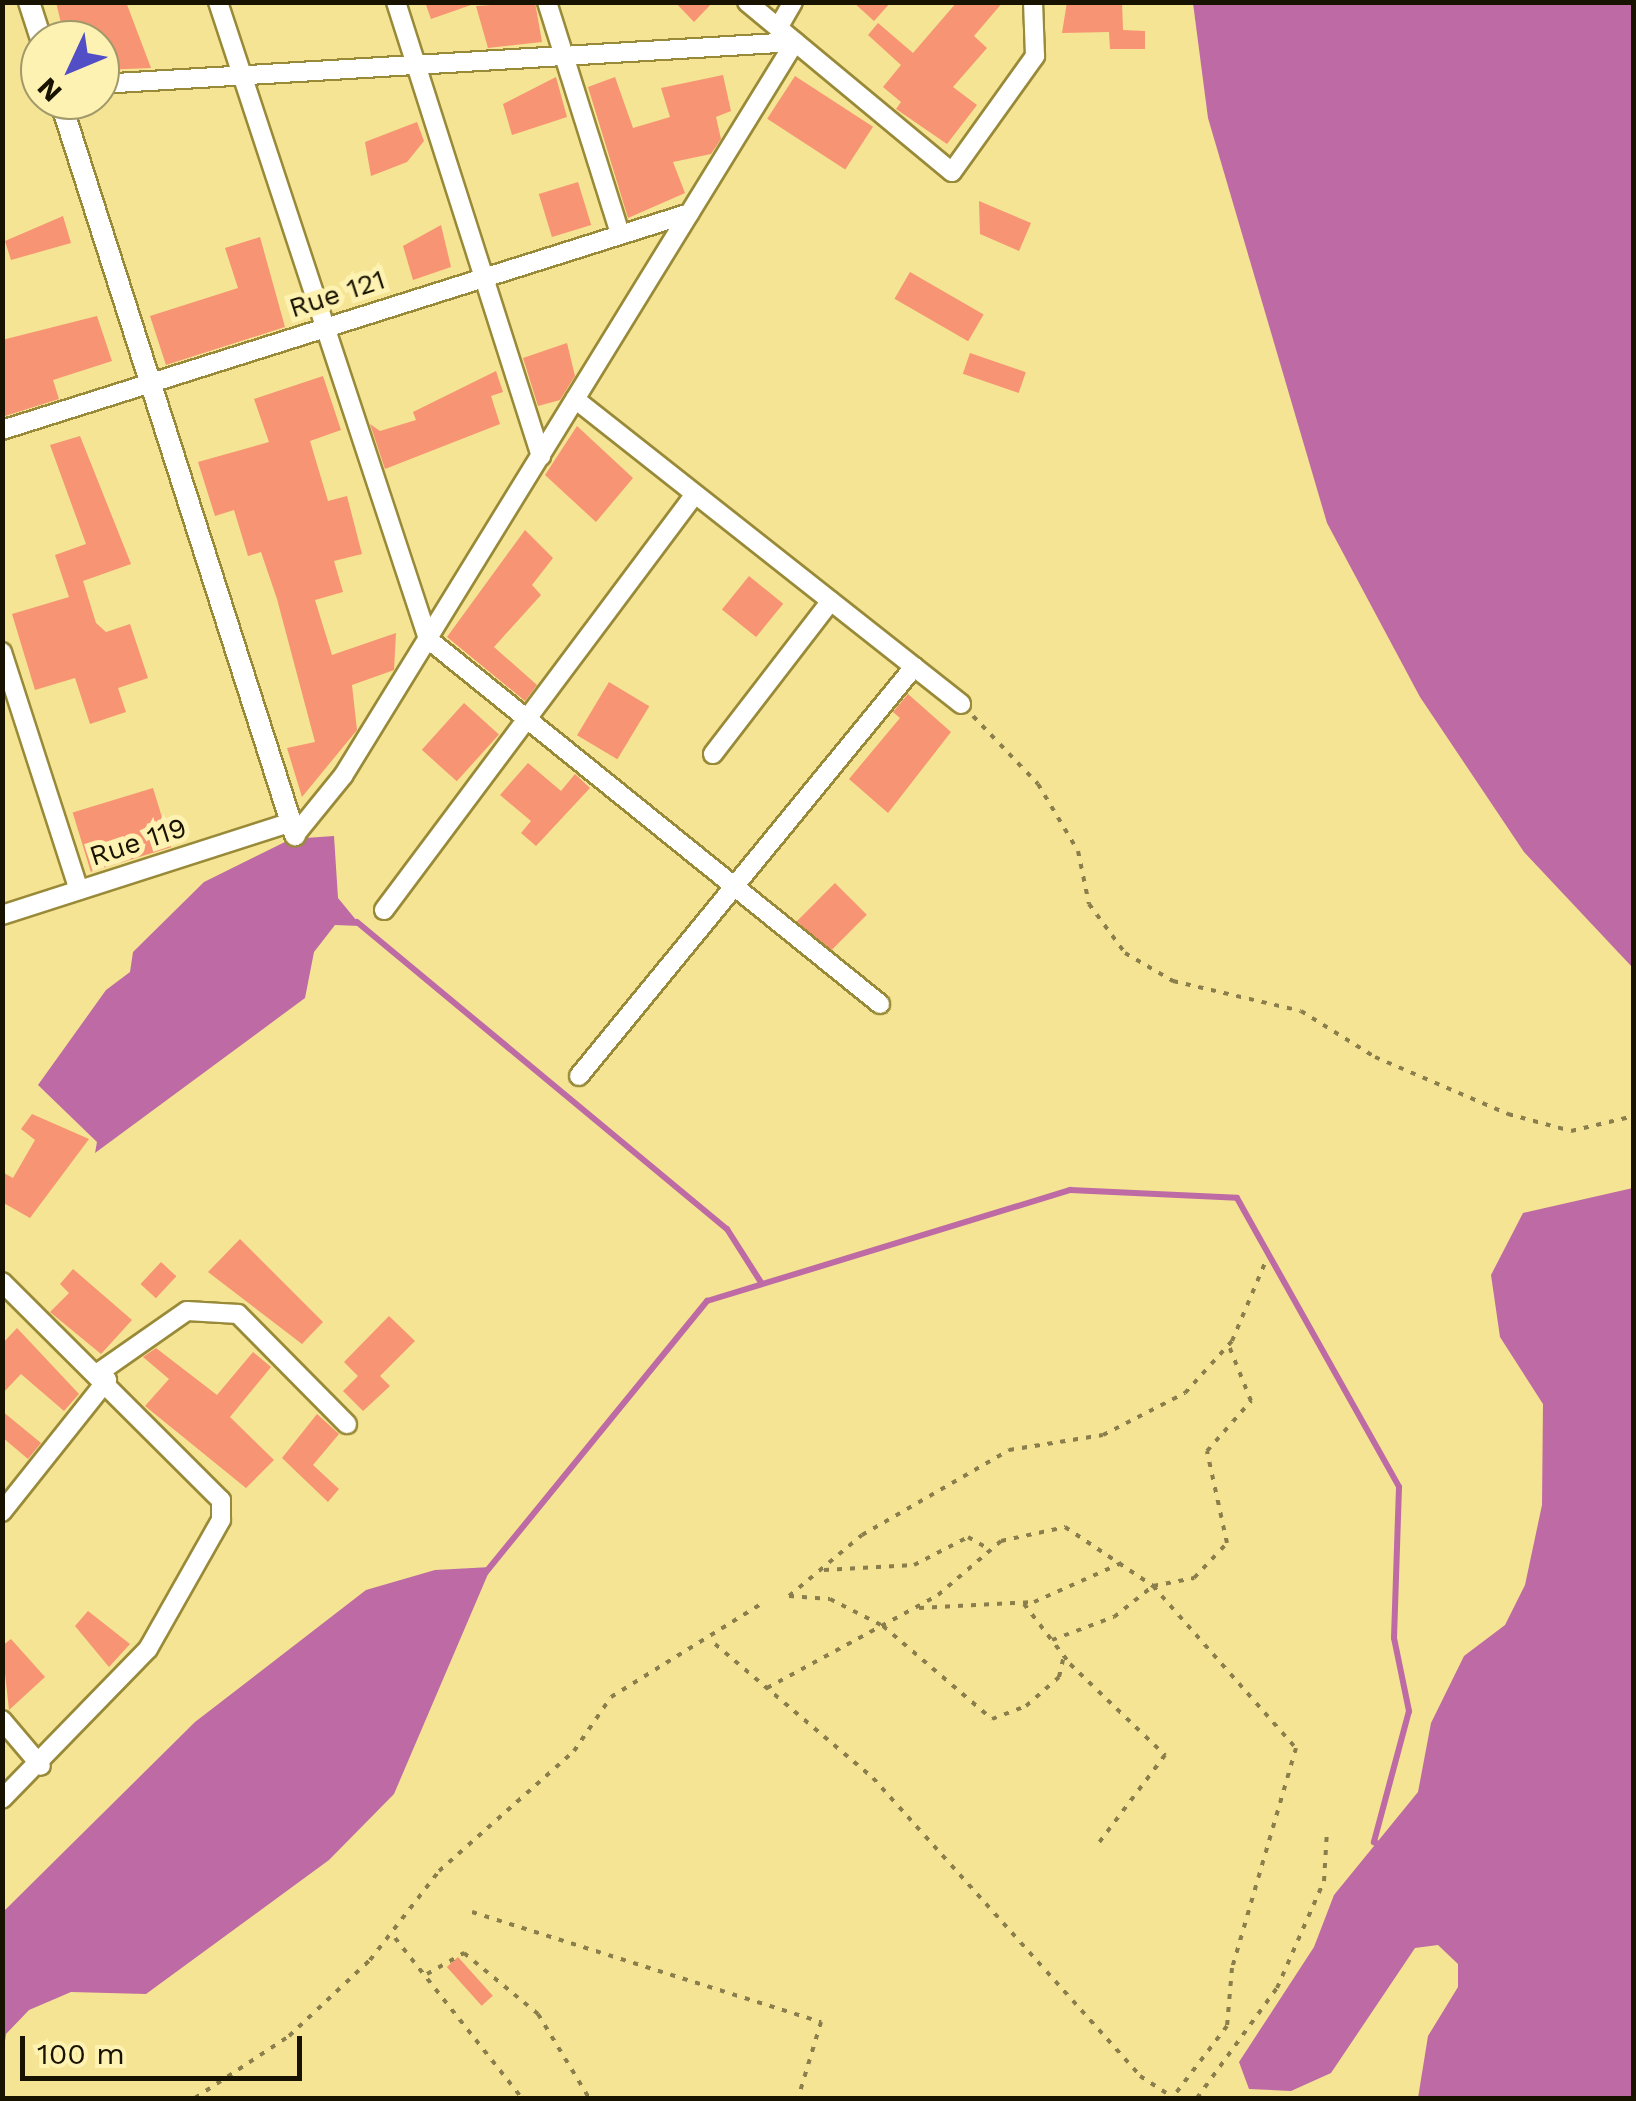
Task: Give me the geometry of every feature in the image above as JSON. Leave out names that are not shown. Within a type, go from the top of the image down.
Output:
[{"type":"street","points":[[218,2],[322,328],[428,639],[880,1004]]},
{"type":"street","points":[[396,2],[540,456]]},
{"type":"street","points":[[546,2],[620,233]]},
{"type":"street","points":[[747,2],[952,172],[1035,56],[1032,2]]},
{"type":"street","points":[[778,28],[792,2]]},
{"type":"street","points":[[120,83],[795,42]]},
{"type":"street","points":[[293,829],[428,639],[795,42]]},
{"type":"street","points":[[66,120],[293,829]]},
{"type":"street","name":"Rue 121","points":[[2,430],[690,213]]},
{"type":"street","points":[[575,399],[960,704]]},
{"type":"street","points":[[384,910],[695,494]]},
{"type":"street","points":[[713,754],[831,601]]},
{"type":"street","points":[[2,652],[78,890]]},
{"type":"street","points":[[579,1076],[914,667]]},
{"type":"street","name":"Rue 119","points":[[2,915],[293,829]]},
{"type":"street","points":[[2,1282],[210,1483],[220,1520],[148,1649],[41,1766],[2,1798]]},
{"type":"street","points":[[2,1512],[102,1377],[187,1311],[238,1314],[347,1424]]},
{"type":"street","points":[[2,1720],[41,1766]]},
{"type":"path","points":[[960,704],[1038,784],[1078,852],[1090,904],[1126,954],[1173,980],[1301,1011],[1375,1057],[1508,1114],[1571,1131],[1634,1116]]},
{"type":"path","points":[[1064,1656],[1059,1677],[1026,1706],[992,1719],[883,1626],[830,1599],[789,1596],[862,1535],[1010,1450],[1102,1435],[1186,1393],[1229,1346],[1267,1258]]},
{"type":"path","points":[[1052,1640],[1114,1617],[1153,1586],[1194,1578],[1227,1543],[1206,1451],[1250,1401],[1229,1346]]},
{"type":"path","points":[[715,1644],[948,1853],[1140,2076],[1173,2098],[1226,2026],[1232,1968],[1296,1748],[1153,1586],[1124,1562],[1065,1526],[991,1550],[915,1608],[767,1688]]},
{"type":"path","points":[[824,1570],[914,1564],[968,1537],[991,1550]]},
{"type":"path","points":[[915,1608],[1024,1604],[1124,1562]]},
{"type":"path","points":[[195,2098],[289,2036],[394,1936],[439,1871],[574,1751],[611,1697],[761,1604]]},
{"type":"path","points":[[1024,1604],[1064,1656],[1165,1754],[1094,1848]]},
{"type":"path","points":[[1197,2098],[1277,1988],[1324,1882],[1327,1831]]},
{"type":"path","points":[[472,1912],[820,2022],[798,2098]]},
{"type":"path","points":[[394,1936],[522,2098]]},
{"type":"path","points":[[427,1974],[464,1953],[538,2014],[588,2098]]},
{"type":"shaded area","points":[[1193,3],[1633,3],[1633,968],[1524,852],[1420,697],[1327,523],[1208,118]]},
{"type":"shaded area","points":[[334,836],[338,898],[361,926],[335,925],[314,952],[305,998],[95,1153],[97,1142],[38,1085],[106,990],[130,972],[133,952],[204,882],[291,839]]},
{"type":"shaded area","points":[[1633,1188],[1633,2098],[1418,2098],[1428,2036],[1458,1987],[1458,1964],[1438,1945],[1415,1948],[1331,2073],[1291,2091],[1249,2089],[1239,2062],[1314,1947],[1334,1895],[1418,1792],[1431,1723],[1464,1656],[1505,1625],[1525,1585],[1542,1505],[1543,1404],[1500,1337],[1491,1275],[1523,1213]]},
{"type":"shaded area","points":[[491,1567],[394,1794],[329,1860],[146,1994],[71,1992],[29,2010],[6,2034],[3,2056],[3,1912],[195,1722],[366,1590],[435,1570]]},
{"type":"building","points":[[56,2],[126,2],[151,68],[120,69],[120,20],[60,20]]},
{"type":"building","points":[[425,2],[471,2],[471,5],[431,19]]},
{"type":"building","points":[[535,2],[542,42],[488,48],[476,6]]},
{"type":"building","points":[[675,2],[713,2],[694,22]]},
{"type":"building","points":[[853,2],[891,2],[874,21]]},
{"type":"building","points":[[957,2],[1003,2],[974,36],[987,48],[953,87],[977,105],[947,144],[896,109],[901,102],[883,87],[901,65],[868,35],[878,23],[913,53]]},
{"type":"building","points":[[1067,2],[1122,2],[1123,30],[1145,31],[1145,49],[1110,49],[1109,32],[1062,33]]},
{"type":"building","points":[[723,75],[731,111],[716,117],[721,139],[711,154],[673,162],[685,193],[628,218],[588,87],[615,77],[633,128],[670,117],[661,88]]},
{"type":"building","points":[[795,76],[873,127],[845,169],[767,119]]},
{"type":"building","points":[[556,77],[567,117],[512,135],[503,104]]},
{"type":"building","points":[[417,122],[424,141],[407,162],[371,176],[365,142]]},
{"type":"building","points":[[578,182],[591,225],[552,237],[539,194]]},
{"type":"building","points":[[979,201],[1031,223],[1019,251],[980,234]]},
{"type":"building","points":[[63,216],[71,243],[11,260],[5,241]]},
{"type":"building","points":[[441,225],[451,267],[413,280],[403,246]]},
{"type":"building","points":[[260,237],[285,327],[166,365],[150,316],[238,288],[225,248]]},
{"type":"building","points":[[910,272],[984,314],[968,341],[894,299]]},
{"type":"building","points":[[97,316],[112,361],[53,380],[59,399],[2,417],[2,340]]},
{"type":"building","points":[[567,343],[575,376],[560,400],[538,406],[523,358]]},
{"type":"building","points":[[970,353],[1026,372],[1019,393],[963,374]]},
{"type":"building","points":[[496,371],[503,392],[491,396],[500,424],[385,469],[370,424],[380,431],[416,420],[413,412]]},
{"type":"building","points":[[323,376],[341,430],[310,441],[328,501],[347,496],[362,554],[334,561],[343,592],[315,600],[332,655],[396,633],[394,670],[352,685],[357,730],[302,797],[287,748],[315,742],[277,599],[261,552],[248,556],[234,510],[215,516],[198,462],[269,442],[254,399]]},
{"type":"building","points":[[577,426],[633,478],[596,522],[545,475]]},
{"type":"building","points":[[80,436],[131,564],[83,581],[96,623],[106,632],[130,624],[148,678],[118,688],[126,712],[90,724],[75,678],[35,690],[12,614],[69,597],[55,555],[86,544],[50,445]]},
{"type":"building","points":[[525,530],[553,558],[532,585],[541,595],[494,647],[537,685],[525,701],[447,637]]},
{"type":"building","points":[[749,576],[783,604],[756,637],[722,609]]},
{"type":"building","points":[[609,682],[649,706],[617,759],[577,735]]},
{"type":"building","points":[[908,694],[951,732],[888,813],[849,779],[900,718],[893,712]]},
{"type":"building","points":[[464,703],[499,734],[457,781],[422,750]]},
{"type":"building","points":[[528,763],[561,791],[575,774],[590,788],[536,846],[521,833],[531,821],[500,795]]},
{"type":"building","points":[[153,788],[171,847],[91,872],[73,813]]},
{"type":"building","points":[[835,883],[867,915],[829,953],[797,921]]},
{"type":"building","points":[[32,1114],[89,1139],[30,1218],[2,1202],[2,1172],[13,1178],[35,1140],[21,1129]]},
{"type":"building","points":[[240,1239],[323,1322],[302,1344],[208,1272]]},
{"type":"building","points":[[161,1262],[176,1276],[156,1298],[141,1284]]},
{"type":"building","points":[[73,1269],[132,1320],[101,1354],[50,1312],[69,1293],[60,1284]]},
{"type":"building","points":[[389,1316],[415,1341],[380,1376],[390,1386],[363,1411],[343,1391],[358,1376],[344,1362]]},
{"type":"building","points":[[17,1328],[79,1394],[64,1411],[21,1374],[2,1394],[2,1344]]},
{"type":"building","points":[[156,1348],[217,1395],[253,1352],[271,1367],[230,1417],[274,1460],[246,1488],[145,1406],[169,1379],[143,1357]]},
{"type":"building","points":[[2,1411],[41,1443],[28,1459],[2,1437]]},
{"type":"building","points":[[317,1414],[339,1434],[313,1465],[339,1489],[328,1502],[282,1458]]},
{"type":"building","points":[[88,1611],[130,1644],[109,1667],[75,1626]]},
{"type":"building","points":[[11,1639],[45,1677],[9,1710],[2,1646]]},
{"type":"building","points":[[458,1957],[493,1996],[482,2006],[447,1967]]},
{"type":"waterway","points":[[357,922],[727,1229],[762,1284]]},
{"type":"waterway","points":[[486,1572],[707,1301],[1070,1190],[1237,1198],[1399,1487],[1394,1638],[1409,1711],[1374,1842],[1381,1845]]}]
